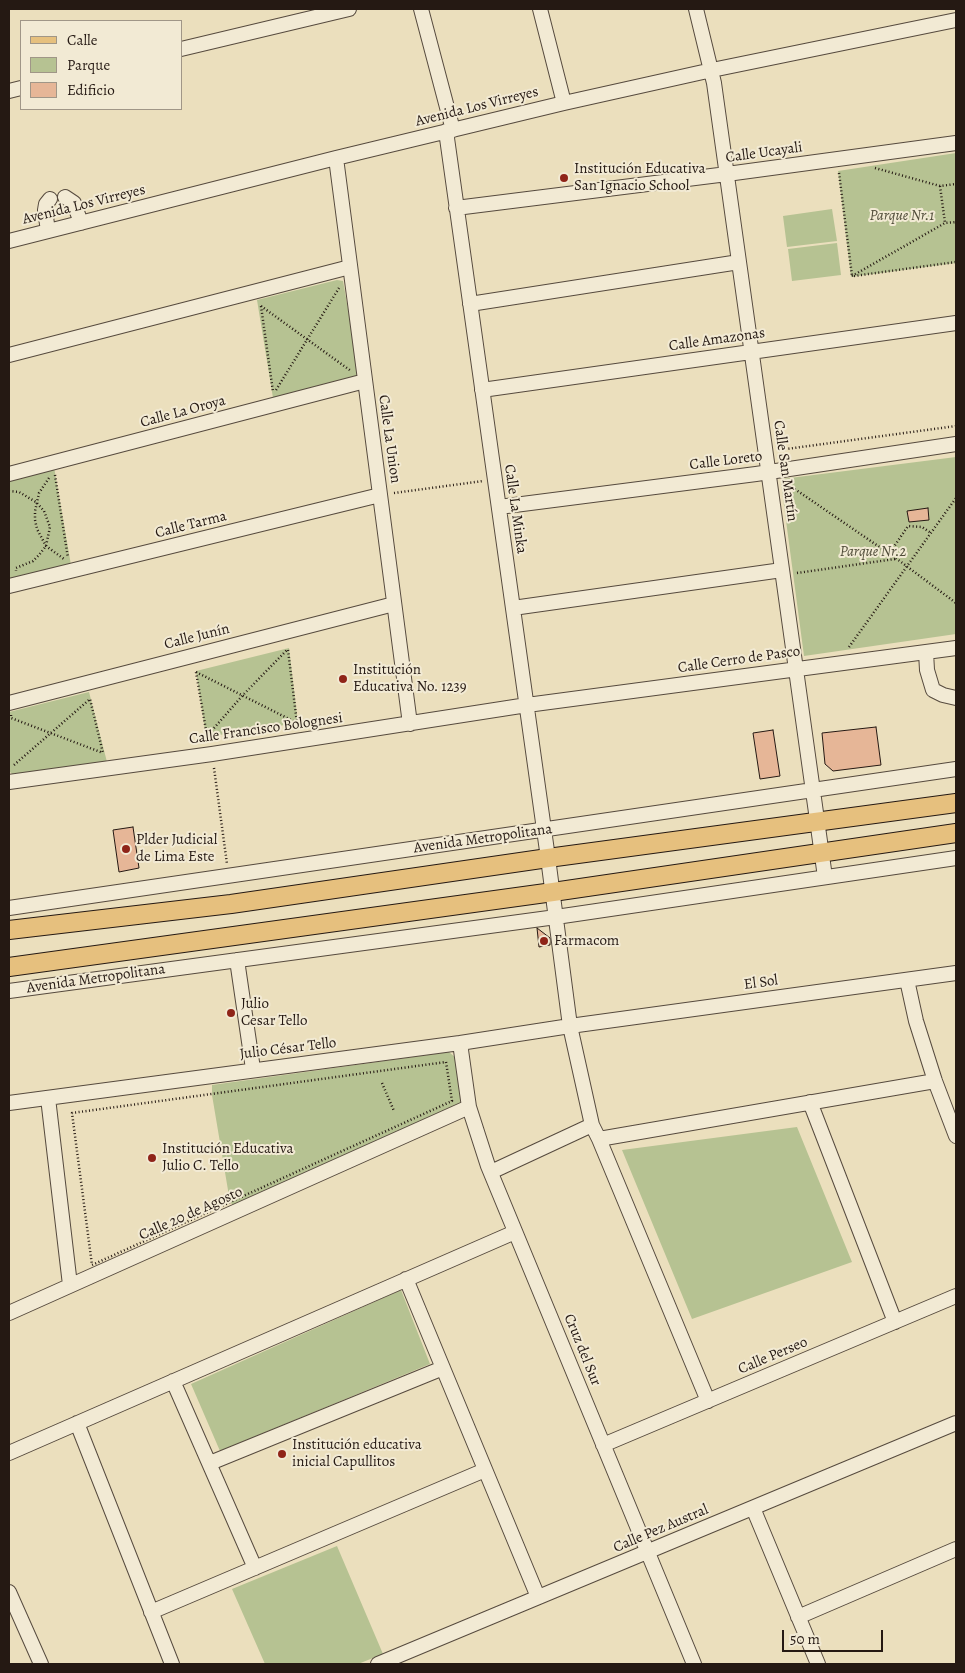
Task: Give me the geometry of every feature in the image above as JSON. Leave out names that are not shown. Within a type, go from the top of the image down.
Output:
[{"type":"main road","name":"Avenida Metropolitana","points":[[9,930],[231,904],[548,858],[956,803]]},
{"type":"main road","name":"Avenida Metropolitana","points":[[9,967],[553,892],[956,833]]},
{"type":"street","points":[[182,49],[349,9]]},
{"type":"street","name":"Calle La Minka","points":[[421,9],[449,130],[456,208],[527,705],[570,1026],[592,1126],[599,1138],[708,1401]]},
{"type":"street","points":[[540,9],[564,103]]},
{"type":"street","name":"Calle San Martín","points":[[696,9],[712,70],[826,877]]},
{"type":"street","name":"Avenida Los Virreyes","points":[[9,241],[336,158],[564,103],[712,70],[956,20]]},
{"type":"street","name":"Calle Ucayali","points":[[456,208],[956,143]]},
{"type":"street","name":"Calle La Union","points":[[336,158],[410,724]]},
{"type":"street","points":[[65,197],[74,203],[81,223]]},
{"type":"street","points":[[48,231],[45,210],[46,204],[50,199]]},
{"type":"street","points":[[470,304],[739,262]]},
{"type":"street","points":[[9,355],[350,267]]},
{"type":"street","name":"Calle Amazonas","points":[[482,390],[956,323]]},
{"type":"street","name":"Calle La Oroya","points":[[9,474],[365,381]]},
{"type":"street","name":"Calle Loreto","points":[[498,507],[768,472],[956,444]]},
{"type":"street","name":"Calle Tarma","points":[[13,580],[380,495]]},
{"type":"street","points":[[513,608],[782,570]]},
{"type":"street","name":"Calle Junín","points":[[9,703],[394,604]]},
{"type":"street","name":"Calle Cerro de Pasco","points":[[527,705],[956,648]]},
{"type":"street","points":[[926,652],[927,670],[933,690],[956,698]]},
{"type":"street","name":"Calle Francisco Bolognesi","points":[[9,782],[212,754],[527,705]]},
{"type":"street","name":"Avenida Metropolitana","points":[[9,908],[956,769]]},
{"type":"street","name":"Avenida Metropolitana","points":[[9,991],[556,917],[956,858]]},
{"type":"street","points":[[237,960],[253,1069]]},
{"type":"street","name":"El Sol","points":[[570,1026],[956,973]]},
{"type":"street","points":[[907,980],[916,1021],[935,1081],[956,1136]]},
{"type":"street","name":"Julio César Tello","points":[[9,1103],[253,1069],[460,1043],[570,1026]]},
{"type":"street","name":"Cruz del Sur","points":[[460,1043],[469,1107],[491,1172],[647,1552],[690,1663]]},
{"type":"street","points":[[599,1138],[935,1081]]},
{"type":"street","points":[[48,1098],[70,1286]]},
{"type":"street","points":[[810,1102],[895,1322]]},
{"type":"street","name":"Calle 20 de Agosto","points":[[9,1313],[469,1107]]},
{"type":"street","points":[[491,1172],[592,1126]]},
{"type":"street","points":[[9,1453],[515,1232]]},
{"type":"street","points":[[406,1279],[538,1597]]},
{"type":"street","name":"Calle Perseo","points":[[604,1446],[956,1296]]},
{"type":"street","points":[[210,1464],[443,1368]]},
{"type":"street","points":[[173,1382],[254,1568]]},
{"type":"street","points":[[77,1423],[172,1664]]},
{"type":"street","name":"Calle Pez Austral","points":[[378,1664],[956,1423]]},
{"type":"street","points":[[151,1612],[485,1470]]},
{"type":"street","points":[[753,1508],[818,1664]]},
{"type":"street","points":[[798,1617],[956,1549]]},
{"type":"street","points":[[9,1592],[41,1664]]},
{"type":"path","points":[[874,168],[940,186],[956,184]]},
{"type":"path","points":[[839,172],[852,276]]},
{"type":"path","points":[[940,186],[946,224]]},
{"type":"path","points":[[852,276],[946,224],[956,222]]},
{"type":"path","points":[[852,276],[956,262]]},
{"type":"path","points":[[340,286],[307,340],[297,355],[274,393],[261,306],[307,340],[353,373]]},
{"type":"path","points":[[778,441],[779,450],[956,426]]},
{"type":"path","points":[[54,473],[68,561],[46,546],[37,529],[36,502],[43,486],[54,473]]},
{"type":"path","points":[[380,495],[495,480]]},
{"type":"path","points":[[786,482],[897,559],[956,603]]},
{"type":"path","points":[[9,492],[19,492],[36,502],[44,512],[50,526],[46,546],[33,562],[16,568],[13,580]]},
{"type":"path","points":[[849,647],[956,498]]},
{"type":"path","points":[[889,554],[908,526],[922,527],[931,533]]},
{"type":"path","points":[[797,573],[897,559]]},
{"type":"path","points":[[243,695],[196,672],[207,736],[243,695],[288,649],[297,723],[243,695]]},
{"type":"path","points":[[11,718],[50,733],[103,753],[90,699],[50,733],[14,765]]},
{"type":"path","points":[[212,754],[229,876]]},
{"type":"path","points":[[92,1265],[72,1113],[446,1062],[452,1101]]},
{"type":"path","points":[[382,1083],[394,1111]]},
{"type":"green space","name":"Parque Nr.1","points":[[956,153],[956,263],[851,277],[838,171]]},
{"type":"green space","points":[[832,209],[837,241],[787,247],[783,216]]},
{"type":"green space","points":[[837,243],[841,275],[792,281],[788,249]]},
{"type":"green space","points":[[337,280],[343,281],[359,371],[356,378],[273,398],[257,300]]},
{"type":"green space","name":"Parque Nr.2","points":[[956,457],[956,634],[804,656],[782,479]]},
{"type":"green space","points":[[54,467],[71,565],[9,580],[9,479]]},
{"type":"green space","points":[[289,648],[298,723],[206,737],[196,671]]},
{"type":"green space","points":[[89,692],[107,762],[14,776],[10,772],[9,761],[9,712]]},
{"type":"green space","points":[[449,1052],[456,1058],[462,1100],[456,1112],[235,1207],[230,1202],[212,1095],[212,1085]]},
{"type":"green space","points":[[797,1127],[852,1262],[692,1319],[622,1150]]},
{"type":"green space","points":[[401,1290],[430,1364],[220,1451],[191,1384]]},
{"type":"green space","points":[[337,1546],[383,1654],[358,1664],[265,1664],[232,1589]]},
{"type":"building","points":[[928,508],[929,520],[909,522],[907,511]]},
{"type":"building","points":[[876,727],[881,765],[833,771],[825,764],[822,733]]},
{"type":"building","points":[[773,730],[780,776],[760,779],[753,733]]},
{"type":"building","name":"Plder Judicial de Lima Este","points":[[133,827],[139,868],[119,872],[113,830]]},
{"type":"building","name":"Farmacom","points":[[537,928],[550,938],[550,945],[539,947]]},
{"type":"place","name":"Institución Educativa San Ignacio School","points":[[564,178]]},
{"type":"place","name":"Institución Educativa No. 1239","points":[[343,679]]},
{"type":"place","name":"Plder Judicial de Lima Este","points":[[126,849]]},
{"type":"place","name":"Farmacom","points":[[544,941]]},
{"type":"place","name":"Julio Cesar Tello","points":[[231,1013]]},
{"type":"place","name":"Institución Educativa Julio C. Tello","points":[[152,1158]]},
{"type":"place","name":"Institución educativa inicial Capullitos","points":[[282,1454]]}]
